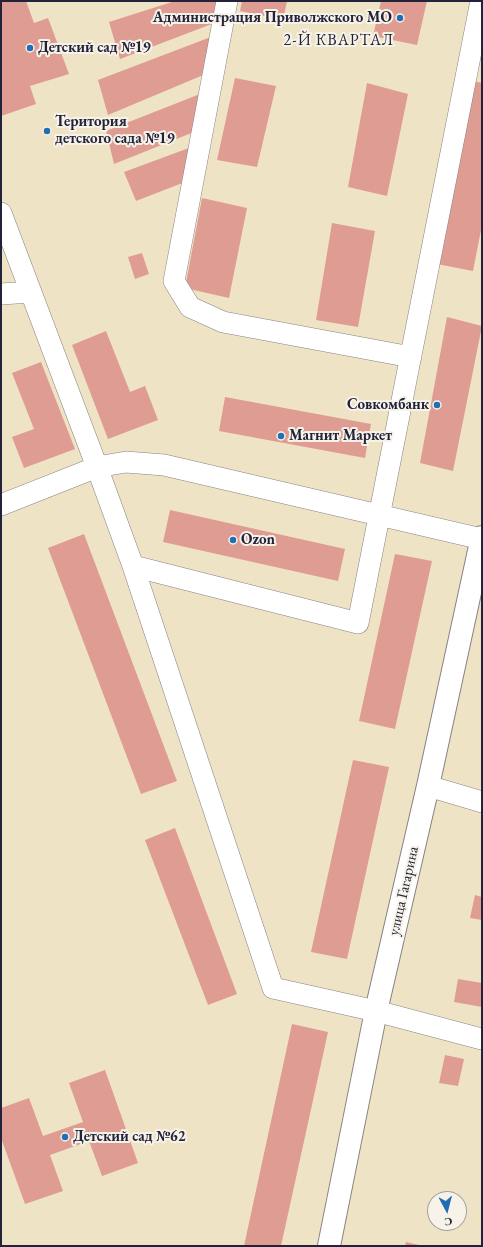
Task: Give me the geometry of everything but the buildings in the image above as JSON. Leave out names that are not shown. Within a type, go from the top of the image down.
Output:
[{"type":"main road","name":"улица Гагарина","points":[[329,1246],[376,1011],[480,561],[482,538]]},
{"type":"street","points":[[227,1],[174,281],[190,308],[223,322],[411,357]]},
{"type":"street","points":[[133,566],[358,623],[378,514],[411,357],[481,1]]},
{"type":"street","points":[[1,214],[133,566],[274,988],[376,1011],[482,1039]]},
{"type":"street","points":[[1,294],[31,292]]},
{"type":"street","points":[[1,505],[97,467],[126,462],[164,465],[482,538]]},
{"type":"street","points":[[428,786],[482,802]]},
{"type":"place","name":"Администрация Приволжского МО","points":[[400,18]]},
{"type":"place","name":"Детский сад №19","points":[[30,48]]},
{"type":"place","name":"Територия детского сада №19","points":[[47,131]]},
{"type":"place","name":"Совкомбанк","points":[[437,405]]},
{"type":"place","name":"Магнит Маркет","points":[[281,436]]},
{"type":"place","name":"Ozon","points":[[233,540]]},
{"type":"place","name":"Детский сад №62","points":[[65,1137]]},
{"type":"district","name":"2-Й КВАРТАЛ","points":[[339,41]]}]
